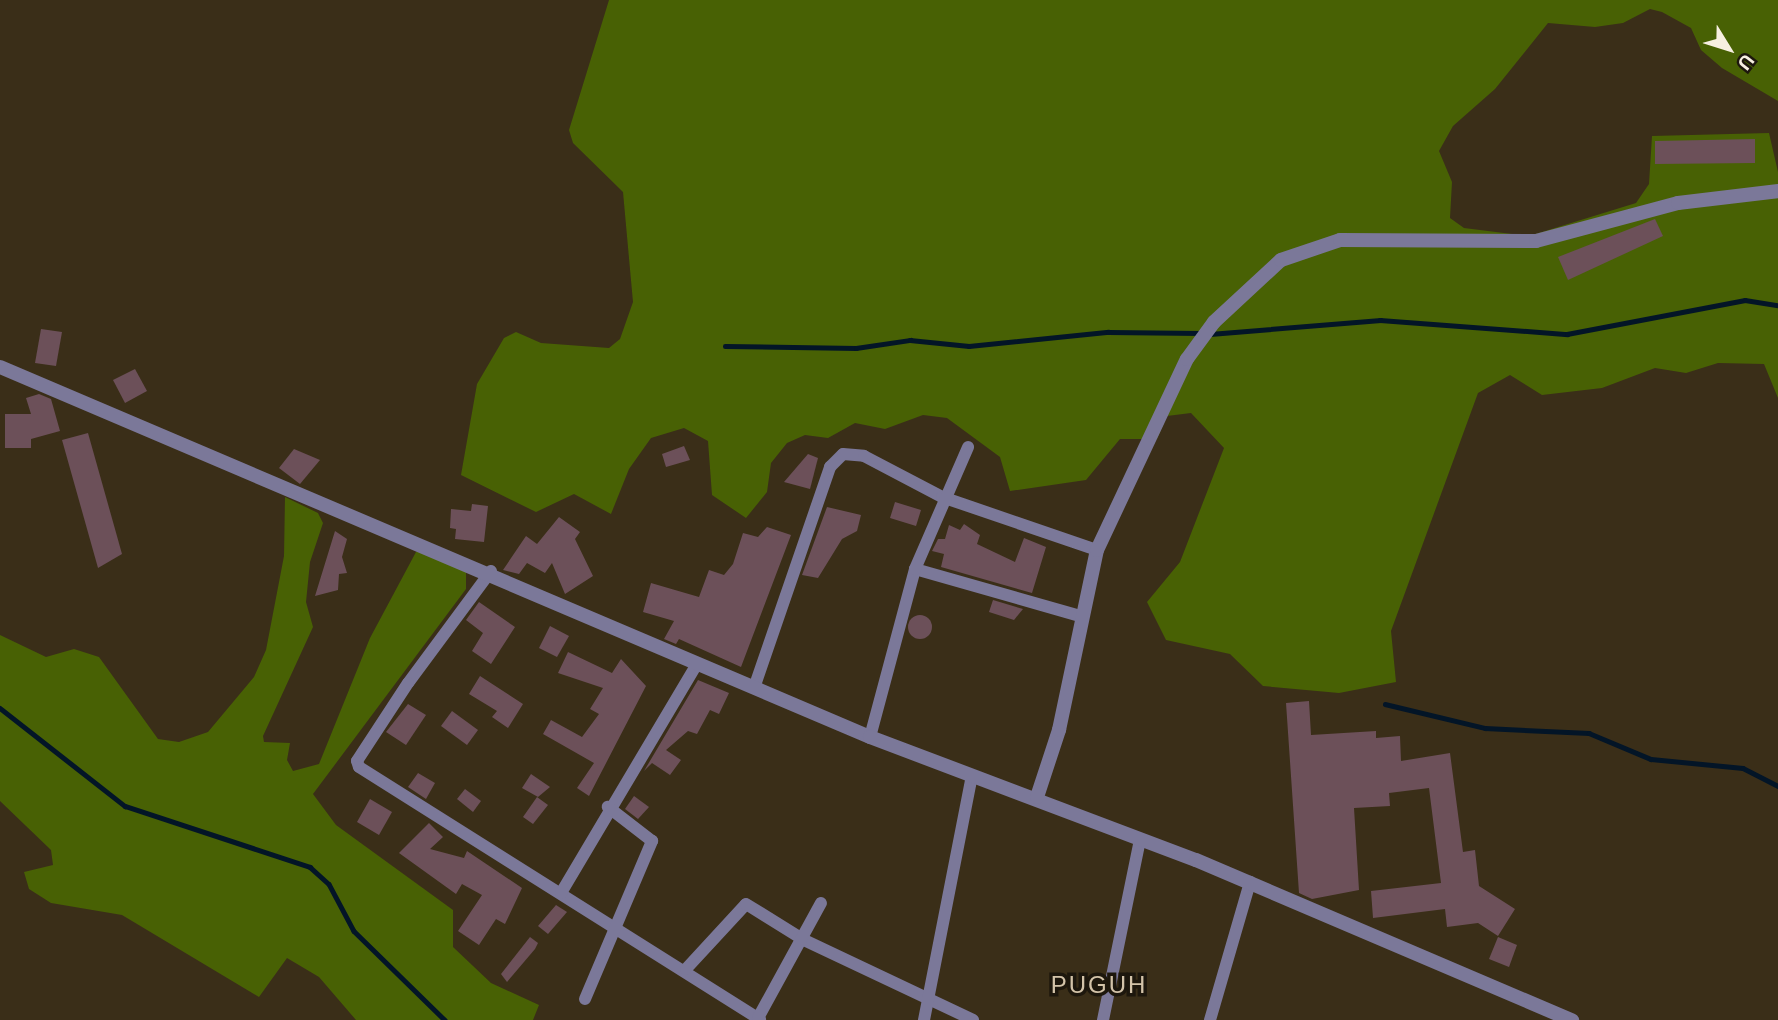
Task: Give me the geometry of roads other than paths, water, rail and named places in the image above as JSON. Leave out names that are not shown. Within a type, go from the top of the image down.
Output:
[{"type":"street","points":[[1037,797],[1059,730],[1080,616],[1097,550],[1170,390],[1199,343],[1214,322],[1281,260],[1310,245],[1365,238],[1536,241],[1678,204],[1778,191]]},
{"type":"street","points":[[0,367],[491,571],[697,664],[870,737],[972,776],[1037,797],[1250,882],[1572,1020]]},
{"type":"street","points":[[870,737],[915,569],[942,497],[968,447]]},
{"type":"street","points":[[754,688],[837,459],[864,456],[942,497],[1097,550]]},
{"type":"street","points":[[915,569],[1080,616]]},
{"type":"street","points":[[491,571],[358,765],[612,926],[686,969],[759,1019],[804,940],[821,903]]},
{"type":"street","points":[[561,893],[608,807],[697,664]]},
{"type":"street","points":[[924,1020],[931,999],[972,776]]},
{"type":"street","points":[[585,999],[612,926],[652,841],[608,807]]},
{"type":"street","points":[[1103,1020],[1140,840]]},
{"type":"street","points":[[1210,1020],[1250,882]]},
{"type":"street","points":[[686,969],[746,904],[804,940],[973,1020]]},
{"type":"waterway","points":[[1210,334],[1380,320],[1567,334],[1745,300],[1778,305]]},
{"type":"waterway","points":[[725,346],[856,348],[910,340],[969,346],[1108,332],[1201,333]]},
{"type":"waterway","points":[[1385,704],[1485,728],[1589,733],[1651,759],[1743,768],[1778,786]]},
{"type":"waterway","points":[[0,708],[125,806],[310,867],[329,884],[354,931],[445,1020]]},
{"type":"district","name":"PUGUH","points":[[1099,985]]}]
